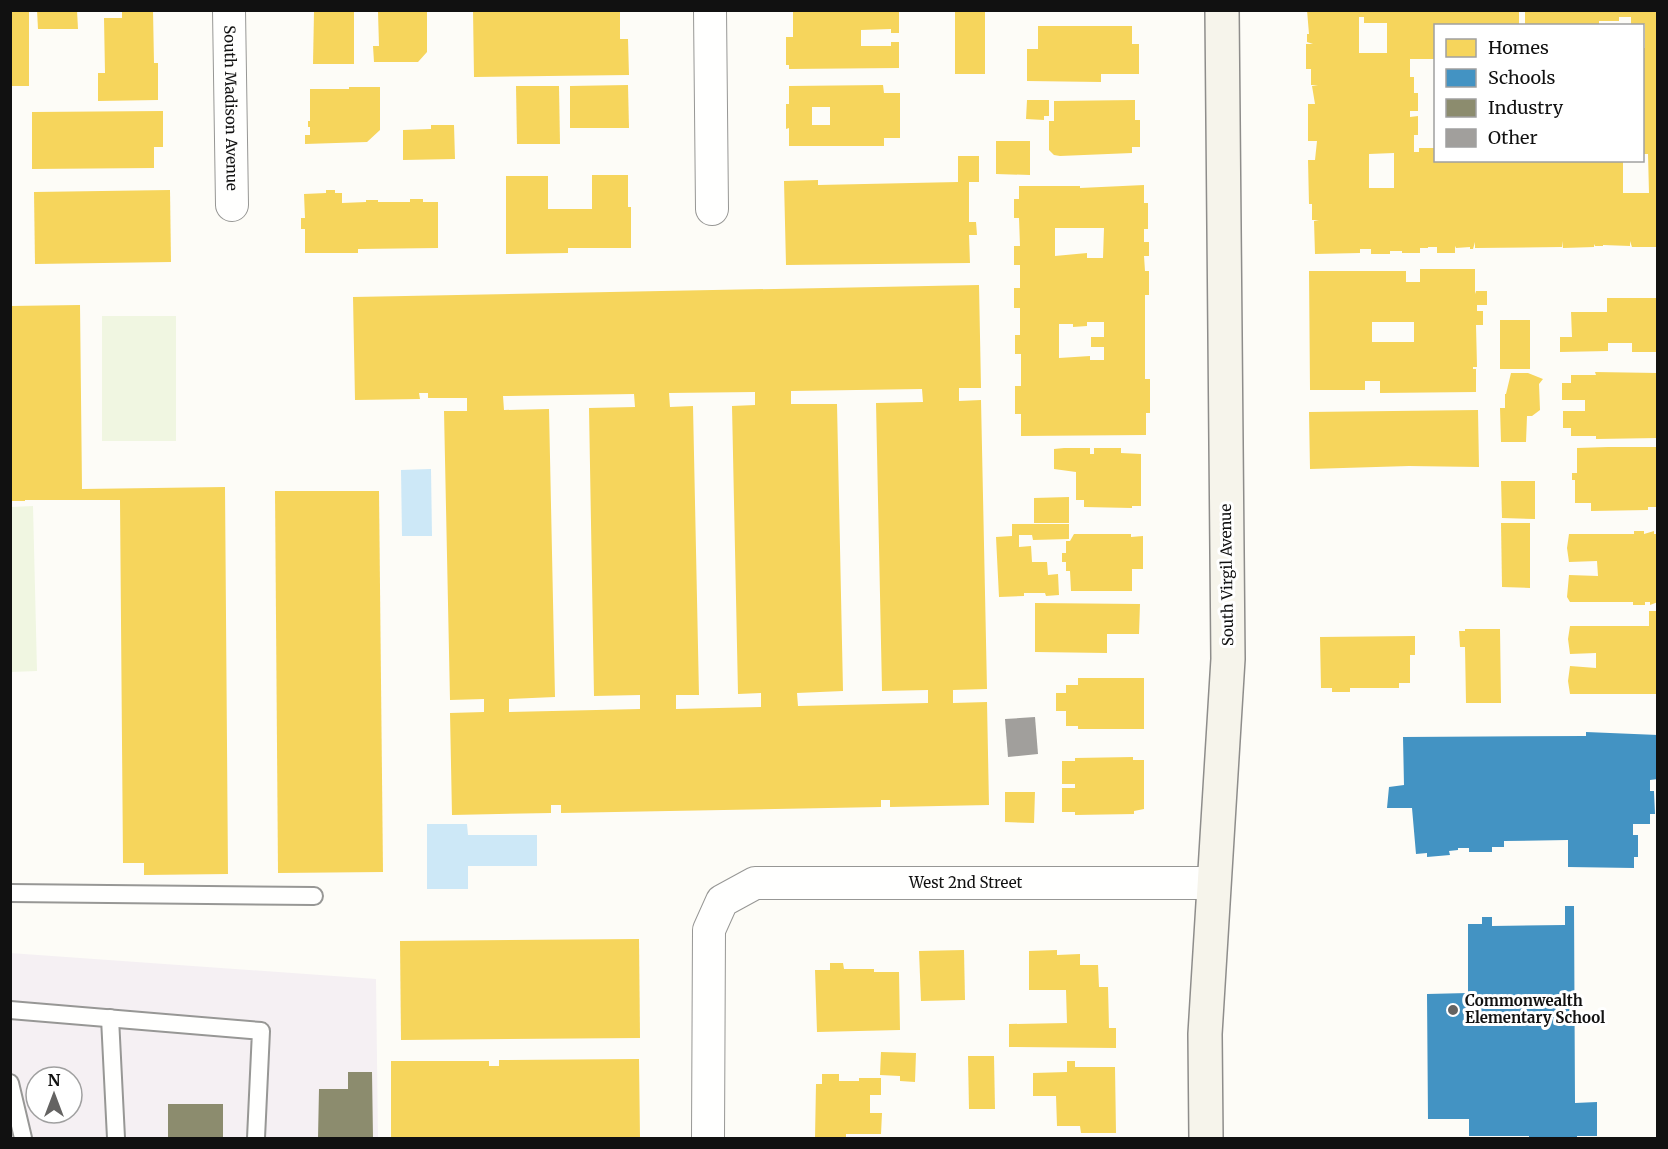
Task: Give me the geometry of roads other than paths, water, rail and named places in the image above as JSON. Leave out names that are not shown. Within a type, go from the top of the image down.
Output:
[{"type":"main road","name":"South Virgil Avenue","points":[[1206,1138],[1205,1034],[1228,659],[1222,10]]},
{"type":"street","name":"South Madison Avenue","points":[[230,10],[232,205]]},
{"type":"street","points":[[710,10],[712,209]]},
{"type":"street","name":"West 2nd Street","points":[[708,1138],[709,930],[722,901],[755,883],[1214,883]]},
{"type":"lane","points":[[10,893],[314,896]]},
{"type":"lane","points":[[10,1010],[261,1031],[256,1138]]},
{"type":"lane","points":[[110,1018],[116,1138]]},
{"type":"lane","points":[[10,1083],[23,1138]]},
{"type":"water","points":[[431,469],[432,536],[402,536],[401,470]]},
{"type":"water","points":[[427,824],[467,824],[468,835],[537,835],[537,866],[468,866],[468,889],[427,889]]},
{"type":"place","name":"Commonwealth Elementary School","points":[[1453,1010]]}]
